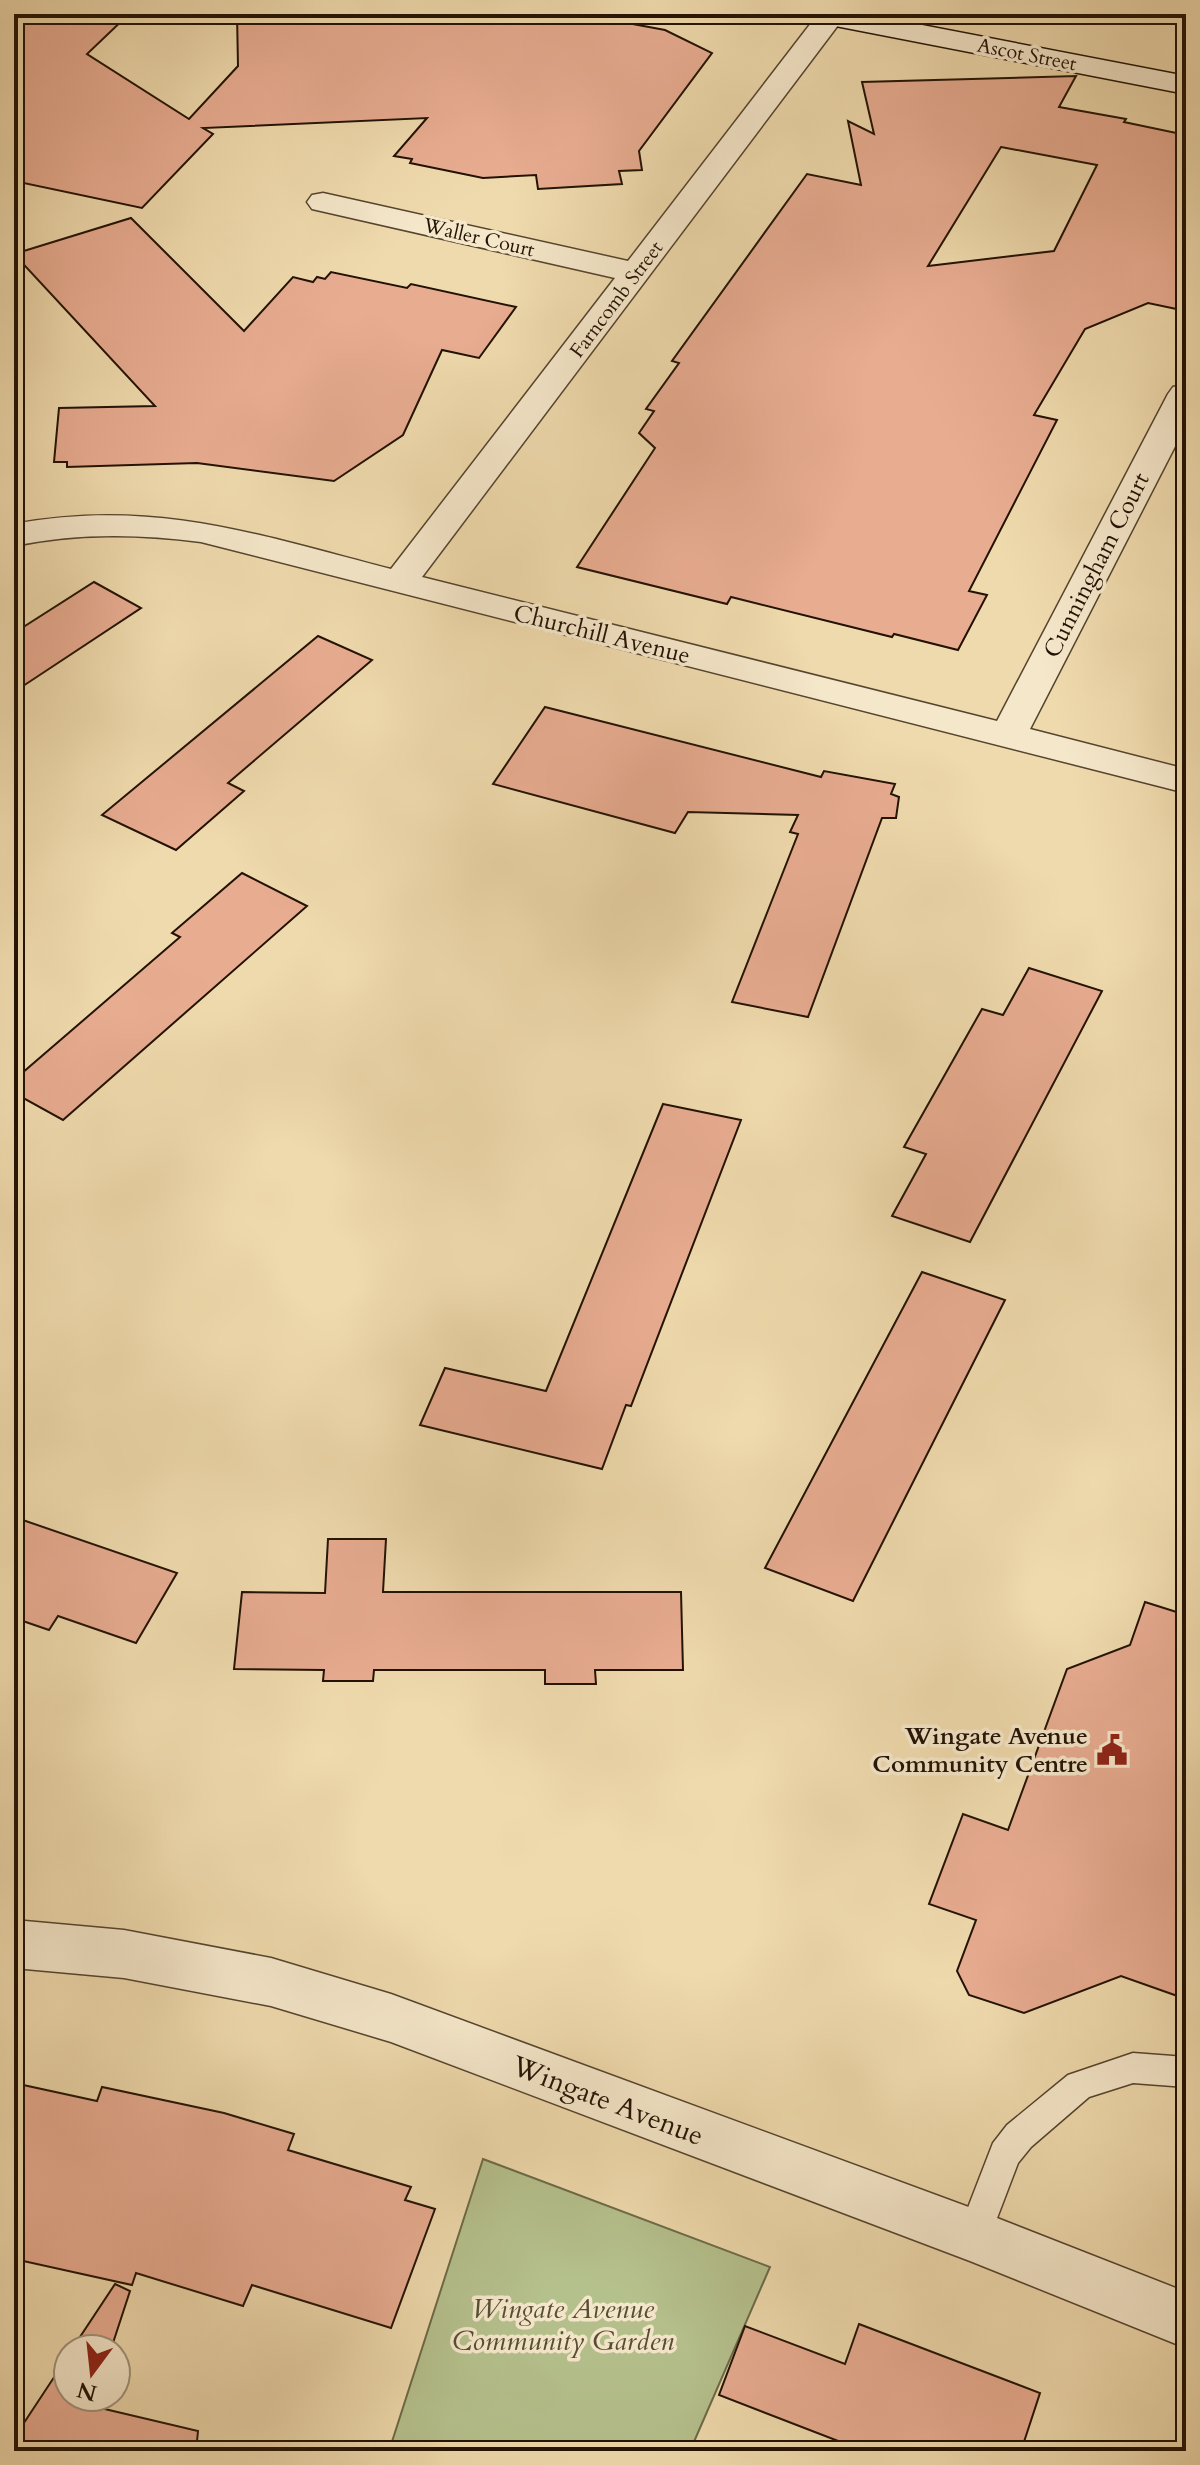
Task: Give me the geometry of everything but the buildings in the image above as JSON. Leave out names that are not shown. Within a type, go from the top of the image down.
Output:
[{"type":"street","name":"Ascot Street","points":[[826,15],[1186,85]]},
{"type":"street","name":"Farncomb Street","points":[[400,582],[636,273],[826,15]]},
{"type":"street","name":"Waller Court","points":[[323,202],[636,273]]},
{"type":"street","name":"Cunningham Court","points":[[1008,736],[1185,394]]},
{"type":"street","name":"Churchill Avenue","points":[[14,535],[89,522],[144,524],[202,532],[1186,781]]},
{"type":"street","name":"Wingate Avenue","points":[[14,1944],[124,1954],[271,1982],[391,2018],[974,2236],[1186,2320]]},
{"type":"lane","points":[[974,2236],[1005,2154],[1019,2136],[1079,2086],[1133,2068],[1186,2072]]},
{"type":"green space","name":"Wingate Avenue Community Garden","points":[[483,2159],[770,2267],[690,2451],[389,2451]]},
{"type":"place","name":"Wingate Avenue Community Centre","points":[[1112,1750]]}]
